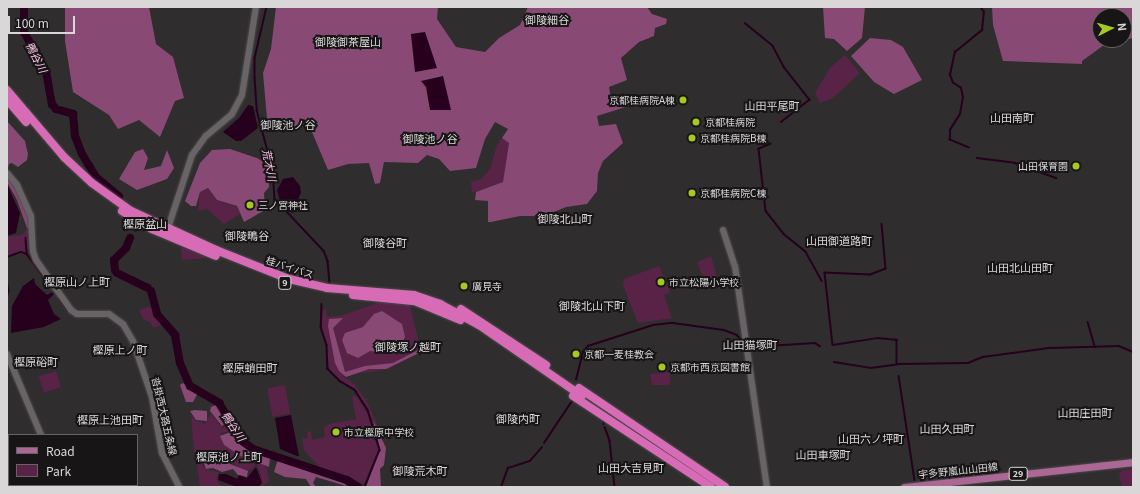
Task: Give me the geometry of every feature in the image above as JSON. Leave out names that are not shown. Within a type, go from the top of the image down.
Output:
[{"type":"highway","name":"桂バイパス","points":[[7,90],[64,157],[92,183],[131,211],[167,231]]},
{"type":"highway","name":"桂バイパス","points":[[7,100],[60,161],[88,187],[128,215],[287,284],[326,293],[414,298],[456,312],[582,396]]},
{"type":"highway","name":"9","points":[[414,298],[443,301],[479,318],[554,371],[725,487]]},
{"type":"highway","points":[[414,298],[469,324],[711,487]]},
{"type":"main road","name":"宇多野嵐山山田線","points":[[904,487],[1133,462]]},
{"type":"street","points":[[167,231],[192,155],[206,136],[232,114],[240,100],[256,7]]},
{"type":"street","name":"沓掛西大路五条線","points":[[7,172],[24,197],[31,216],[33,251],[36,260],[71,310],[77,314],[109,314],[123,324],[133,341],[152,397],[162,453],[179,487]]},
{"type":"street","points":[[723,230],[736,278],[767,487]]},
{"type":"street","points":[[7,354],[41,434]]},
{"type":"green space","points":[[845,55],[860,73],[833,98],[820,103],[815,93],[830,68]]},
{"type":"green space","points":[[502,138],[509,142],[503,182],[472,193],[471,182],[481,179],[490,169],[497,145]]},
{"type":"green space","points":[[208,189],[216,200],[237,207],[240,214],[224,224],[207,209],[198,211],[200,192]]},
{"type":"green space","points":[[26,230],[30,230],[27,256],[19,253],[7,258],[7,237],[22,235]]},
{"type":"green space","points":[[181,247],[205,257],[206,258],[182,260]]},
{"type":"green space","points":[[711,256],[719,284],[706,285],[697,262]]},
{"type":"green space","points":[[659,266],[670,292],[664,295],[672,318],[638,323],[623,285],[624,279]]},
{"type":"green space","points":[[380,302],[410,305],[421,352],[388,369],[342,376],[354,384],[367,402],[385,443],[356,389],[340,381],[330,370],[322,327],[323,311],[326,309],[327,317],[341,316]]},
{"type":"green space","points":[[147,307],[155,309],[162,325],[153,328],[150,322],[143,319],[139,310]]},
{"type":"green space","points":[[56,371],[61,387],[44,393],[39,376]]},
{"type":"green space","points":[[670,372],[670,385],[652,385],[650,374]]},
{"type":"green space","points":[[285,385],[290,414],[272,417],[267,388]]},
{"type":"green space","points":[[352,396],[357,397],[368,415],[378,450],[364,484],[320,468],[304,450],[302,439],[308,438],[307,432],[311,431],[312,440],[325,437],[324,428],[329,424],[356,419]]},
{"type":"green space","points":[[211,414],[223,428],[230,423],[237,435],[230,431],[221,433],[223,445],[254,463],[255,466],[248,471],[242,470],[222,454],[195,463],[191,415],[196,421],[205,424]]},
{"type":"green space","points":[[260,461],[267,468],[269,482],[261,487],[263,483],[259,479],[261,475],[256,462]]},
{"type":"green space","points":[[201,463],[206,470],[218,472],[217,481],[220,485],[235,487],[200,487],[197,464]]},
{"type":"green space","points":[[1133,469],[1133,487],[1122,487],[1119,474],[1122,470]]},
{"type":"shaded area","points":[[65,7],[149,7],[156,44],[173,57],[184,98],[175,101],[160,137],[139,120],[118,129],[109,115],[73,92],[65,41]]},
{"type":"shaded area","points":[[276,7],[438,7],[437,19],[456,47],[485,52],[499,38],[520,25],[528,7],[647,7],[652,14],[667,19],[666,24],[655,28],[654,36],[639,42],[621,58],[627,80],[609,87],[611,100],[629,100],[632,105],[597,116],[599,126],[616,124],[623,143],[603,161],[598,173],[597,191],[587,204],[566,207],[544,216],[520,216],[488,222],[488,201],[475,200],[476,192],[503,182],[509,143],[502,138],[508,129],[495,122],[485,139],[476,168],[450,171],[439,159],[427,155],[418,163],[384,162],[380,183],[375,184],[369,163],[348,164],[328,170],[309,125],[278,131],[267,119],[263,73],[271,49]]},
{"type":"shaded area","points":[[823,7],[865,7],[862,38],[847,51],[834,39],[825,38]]},
{"type":"shaded area","points":[[992,7],[1133,7],[1132,38],[1132,8],[1092,8],[1092,48],[1100,48],[1082,61],[1082,64],[1003,61],[993,25]]},
{"type":"shaded area","points":[[425,32],[437,68],[415,72],[411,34]]},
{"type":"shaded area","points":[[870,38],[891,40],[903,47],[922,80],[894,94],[874,82],[851,56]]},
{"type":"shaded area","points":[[443,76],[451,110],[430,110],[426,87],[421,81]]},
{"type":"shaded area","points":[[248,105],[253,106],[258,128],[241,141],[236,141],[223,132],[239,118]]},
{"type":"shaded area","points":[[7,121],[25,141],[28,154],[27,160],[18,167],[12,163],[9,164],[7,172]]},
{"type":"shaded area","points":[[143,149],[148,158],[144,170],[161,166],[167,150],[174,168],[167,179],[137,190],[119,179],[135,152]]},
{"type":"shaded area","points":[[230,149],[257,158],[267,164],[268,169],[269,187],[264,193],[265,210],[244,222],[237,206],[217,200],[208,188],[200,192],[196,206],[191,206],[185,201],[200,163],[212,150]]},
{"type":"shaded area","points":[[8,177],[16,186],[30,219],[30,229],[27,228],[17,200],[7,182]]},
{"type":"shaded area","points":[[293,177],[300,186],[301,193],[298,199],[302,208],[292,213],[280,201],[277,190],[283,179]]},
{"type":"shaded area","points":[[7,184],[20,213],[16,233],[7,236]]},
{"type":"shaded area","points":[[34,278],[35,284],[47,295],[52,292],[54,294],[48,300],[54,314],[61,319],[44,327],[11,333],[12,306],[23,286]]},
{"type":"shaded area","points":[[382,311],[402,324],[405,337],[399,348],[387,353],[370,351],[358,358],[347,353],[342,340],[345,333],[363,327],[374,314]]},
{"type":"shaded area","points":[[343,318],[333,328],[345,372],[365,366],[393,363],[418,350],[419,353],[386,369],[369,369],[346,377],[339,371],[335,363],[328,326],[329,319]]},
{"type":"shaded area","points":[[183,383],[198,393],[193,402],[186,402],[180,385]]},
{"type":"shaded area","points":[[216,405],[229,420],[222,426],[210,411],[211,407]]},
{"type":"shaded area","points":[[190,411],[207,411],[207,421],[196,420]]},
{"type":"shaded area","points":[[291,415],[299,456],[280,449],[275,418]]},
{"type":"shaded area","points":[[373,420],[386,448],[384,465],[380,469],[381,487],[366,487],[380,449]]},
{"type":"shaded area","points":[[231,432],[242,446],[270,458],[269,467],[241,456],[224,445],[220,436]]},
{"type":"shaded area","points":[[221,455],[230,464],[248,471],[247,477],[238,475],[233,469],[222,472],[213,468],[206,469],[203,461]]},
{"type":"shaded area","points":[[278,459],[344,481],[346,486],[316,477],[313,483],[316,487],[311,487],[306,479],[285,477],[274,472]]},
{"type":"shaded area","points":[[256,467],[262,482],[259,487],[237,487],[218,480],[219,474],[226,474],[237,479],[239,475],[247,478]]},
{"type":"waterway","name":"鴨谷川","points":[[24,7],[24,32],[46,71],[52,104],[56,109],[73,114],[75,136],[82,154],[96,177],[119,196]]},
{"type":"waterway","name":"荒木川","points":[[267,7],[255,58],[255,78],[257,110],[273,170],[275,199],[324,251],[328,261],[330,282]]},
{"type":"waterway","points":[[969,148],[950,140],[950,130],[960,114],[963,97],[961,88],[953,83],[950,75],[955,52],[982,30],[984,12],[980,7]]},
{"type":"waterway","points":[[745,23],[773,46],[784,67],[810,100],[782,122]]},
{"type":"waterway","points":[[771,144],[759,149],[766,211],[784,234],[806,252],[822,281]]},
{"type":"waterway","points":[[977,158],[1015,163],[1056,178]]},
{"type":"waterway","points":[[882,224],[886,269],[870,275],[825,273],[833,345],[878,338],[897,340],[897,364]]},
{"type":"waterway","points":[[26,238],[27,254],[49,284]]},
{"type":"waterway","name":"鴨谷川","points":[[115,270],[114,260],[126,248],[130,238]]},
{"type":"waterway","points":[[7,257],[21,252],[27,254]]},
{"type":"waterway","name":"鴨谷川","points":[[117,273],[148,288]]},
{"type":"waterway","points":[[7,280],[9,291],[7,297]]},
{"type":"waterway","name":"鴨谷川","points":[[151,291],[157,314],[175,335],[180,363],[190,386],[219,403],[241,440],[253,449],[347,480],[358,487]]},
{"type":"waterway","points":[[59,298],[68,311]]},
{"type":"waterway","name":"荒木川","points":[[322,304],[321,327],[327,345],[328,369],[340,381],[355,390],[368,410],[380,450],[365,487]]},
{"type":"waterway","points":[[7,314],[7,331]]},
{"type":"waterway","points":[[1088,322],[1095,347]]},
{"type":"waterway","points":[[576,380],[583,352],[588,346],[653,325],[673,323],[724,330],[737,335],[745,344]]},
{"type":"waterway","points":[[749,347],[815,343],[820,346]]},
{"type":"waterway","points":[[834,362],[871,368],[898,364],[968,363],[983,357],[1050,348],[1119,346],[1133,352]]},
{"type":"waterway","points":[[899,376],[915,480]]},
{"type":"waterway","points":[[544,443],[572,401]]},
{"type":"waterway","points":[[605,427],[610,441],[615,487]]},
{"type":"waterway","points":[[501,487],[508,468],[530,461],[542,447]]},
{"type":"tunnel","points":[[582,396],[658,447]]},
{"type":"place","name":"京都桂病院A棟","points":[[683,100]]},
{"type":"place","name":"京都桂病院","points":[[696,122]]},
{"type":"place","name":"京都桂病院B棟","points":[[692,138]]},
{"type":"place","name":"山田保育園","points":[[1076,166]]},
{"type":"place","name":"京都桂病院C棟","points":[[692,193]]},
{"type":"place","name":"三ノ宮神社","points":[[250,205]]},
{"type":"place","name":"市立松陽小学校","points":[[661,282]]},
{"type":"place","name":"廣見寺","points":[[464,286]]},
{"type":"place","name":"京都一麦桂教会","points":[[576,354]]},
{"type":"place","name":"京都市西京図書館","points":[[662,367]]},
{"type":"place","name":"市立樫原中学校","points":[[336,432]]},
{"type":"district","name":"御陵細谷","points":[[547,19]]},
{"type":"district","name":"御陵御茶屋山","points":[[348,41]]},
{"type":"district","name":"山田平尾町","points":[[772,105]]},
{"type":"district","name":"山田南町","points":[[1012,117]]},
{"type":"district","name":"御陵池ノ谷","points":[[288,124]]},
{"type":"district","name":"御陵池ノ谷","points":[[430,138]]},
{"type":"district","name":"御陵北山町","points":[[565,218]]},
{"type":"district","name":"樫原盆山","points":[[145,223]]},
{"type":"district","name":"御陵鴫谷","points":[[247,235]]},
{"type":"district","name":"山田御道路町","points":[[839,240]]},
{"type":"district","name":"御陵谷町","points":[[385,242]]},
{"type":"district","name":"山田北山田町","points":[[1020,267]]},
{"type":"district","name":"樫原山ノ上町","points":[[77,281]]},
{"type":"district","name":"御陵北山下町","points":[[592,305]]},
{"type":"district","name":"山田猫塚町","points":[[750,344]]},
{"type":"district","name":"御陵塚ノ越町","points":[[408,346]]},
{"type":"district","name":"樫原上ノ町","points":[[120,349]]},
{"type":"district","name":"樫原硲町","points":[[36,361]]},
{"type":"district","name":"樫原蛸田町","points":[[250,367]]},
{"type":"district","name":"山田庄田町","points":[[1085,412]]},
{"type":"district","name":"御陵内町","points":[[518,418]]},
{"type":"district","name":"樫原上池田町","points":[[110,419]]},
{"type":"district","name":"山田久田町","points":[[947,428]]},
{"type":"district","name":"山田六ノ坪町","points":[[871,438]]},
{"type":"district","name":"山田車塚町","points":[[823,454]]},
{"type":"district","name":"樫原池ノ上町","points":[[229,456]]},
{"type":"district","name":"山田大吉見町","points":[[631,467]]},
{"type":"district","name":"御陵荒木町","points":[[420,470]]}]
